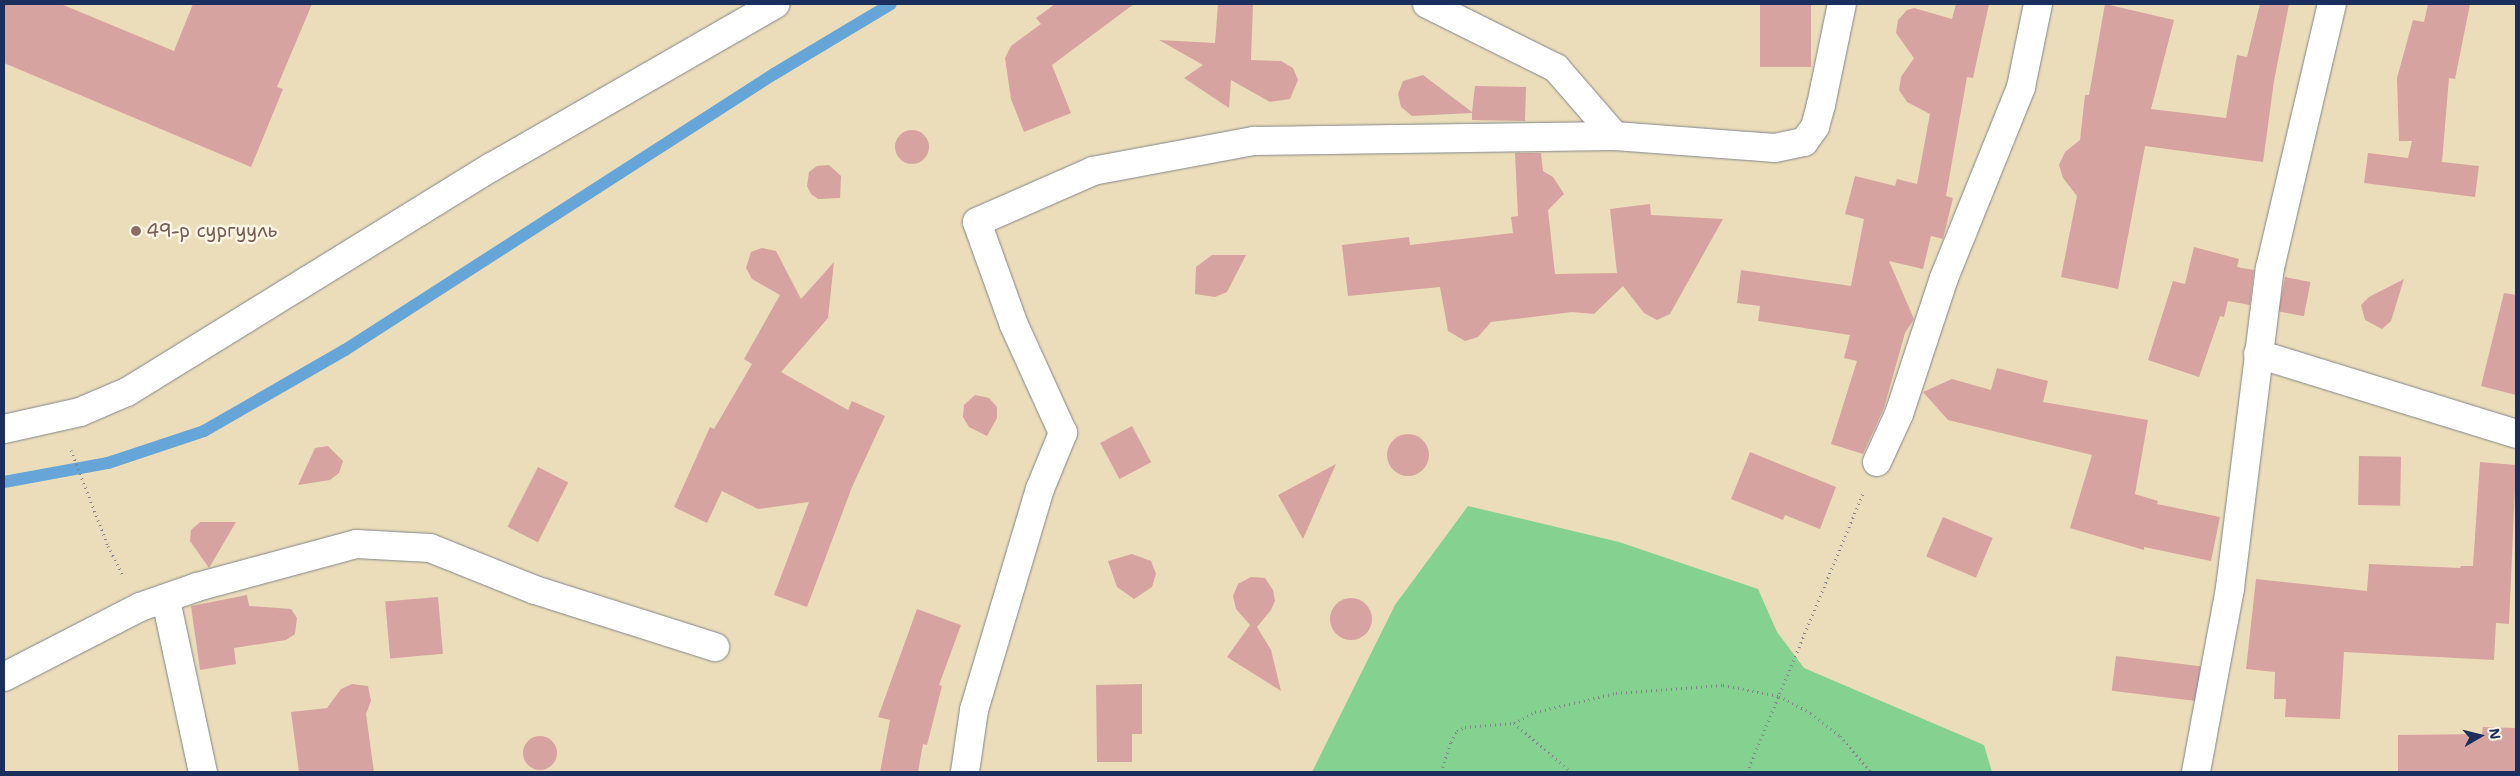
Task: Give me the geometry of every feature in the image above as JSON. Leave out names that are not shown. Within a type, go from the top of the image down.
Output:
[{"type":"street","points":[[4,429],[80,412],[127,392],[492,168],[775,4]]},
{"type":"street","points":[[1427,4],[1556,68],[1616,136]]},
{"type":"street","points":[[966,772],[977,701],[1040,488],[1063,433],[1014,325],[977,222],[1093,171],[1254,141],[1616,136],[1775,148],[1804,142],[1815,127],[1842,4]]},
{"type":"street","points":[[1877,462],[1899,414],[1944,278],[2020,87],[2038,4]]},
{"type":"street","points":[[2196,772],[2230,588],[2270,268],[2332,4]]},
{"type":"street","points":[[2258,354],[2516,434]]},
{"type":"street","points":[[4,677],[140,606],[166,600],[197,587],[356,544],[430,548],[535,590],[715,647]]},
{"type":"street","points":[[166,600],[203,772]]},
{"type":"path","points":[[70,448],[108,546]]},
{"type":"path","points":[[1747,772],[1877,462]]},
{"type":"path","points":[[1440,772],[1457,732],[1480,724],[1514,723],[1536,712],[1572,701],[1644,688],[1723,685],[1779,696],[1811,713],[1840,736],[1871,772]]},
{"type":"path","points":[[1514,723],[1571,772]]},
{"type":"green space","points":[[1468,506],[1619,542],[1758,589],[1777,632],[1804,668],[1984,745],[1992,772],[1312,772],[1395,605]]},
{"type":"building","points":[[4,4],[61,4],[174,51],[193,4],[312,4],[277,87],[283,89],[251,167],[4,63]]},
{"type":"building","points":[[1055,4],[1134,4],[1052,65],[1071,113],[1024,132],[1011,99],[1005,58],[1011,46],[1041,24],[1036,18]]},
{"type":"building","points":[[1218,4],[1253,4],[1251,60],[1281,61],[1293,68],[1298,80],[1290,99],[1270,102],[1231,80],[1229,108],[1184,78],[1203,65],[1159,40],[1215,43]]},
{"type":"building","points":[[1760,4],[1811,4],[1811,67],[1760,67]]},
{"type":"building","points":[[1956,4],[1989,4],[1973,78],[1967,77],[1946,196],[1953,198],[1943,239],[1931,236],[1923,269],[1889,261],[1914,319],[1905,333],[1884,408],[1863,454],[1831,444],[1857,361],[1844,358],[1850,335],[1758,321],[1760,306],[1737,303],[1741,270],[1851,286],[1864,219],[1845,214],[1855,176],[1895,186],[1897,179],[1917,184],[1930,114],[1907,102],[1899,90],[1901,77],[1914,58],[1896,33],[1898,20],[1907,10],[1914,8],[1952,19]]},
{"type":"building","points":[[2105,4],[2174,20],[2151,109],[2226,118],[2237,55],[2247,57],[2260,4],[2289,4],[2274,81],[2263,162],[2145,146],[2118,289],[2061,277],[2077,196],[2063,178],[2059,165],[2065,152],[2080,140],[2085,95],[2089,95]]},
{"type":"building","points":[[2428,4],[2470,4],[2455,79],[2449,78],[2442,162],[2479,166],[2475,197],[2364,183],[2368,153],[2408,158],[2412,141],[2399,141],[2397,78],[2413,20],[2424,22]]},
{"type":"building","points":[[1423,75],[1472,112],[1475,86],[1526,87],[1525,121],[1472,120],[1472,113],[1412,116],[1401,107],[1398,94],[1403,81]]},
{"type":"building","points":[[912,130],[919,131],[924,135],[928,140],[928,154],[924,159],[919,163],[912,164],[905,163],[900,159],[896,154],[895,147],[896,140],[900,135],[905,131]]},
{"type":"building","points":[[1515,153],[1541,153],[1543,171],[1553,177],[1564,194],[1548,210],[1555,274],[1617,273],[1610,209],[1650,204],[1651,215],[1723,219],[1670,314],[1657,320],[1644,313],[1623,286],[1594,314],[1572,312],[1491,322],[1478,337],[1465,341],[1448,331],[1440,287],[1348,296],[1342,245],[1409,237],[1410,245],[1513,233],[1511,217],[1518,216]]},
{"type":"building","points":[[829,165],[841,176],[840,198],[818,199],[811,194],[807,186],[809,172],[817,166]]},
{"type":"building","points":[[2194,247],[2239,259],[2237,267],[2254,270],[2250,305],[2228,301],[2224,317],[2220,316],[2199,377],[2148,360],[2173,281],[2185,284]]},
{"type":"building","points":[[762,248],[776,251],[801,299],[834,262],[828,318],[781,372],[848,410],[852,401],[885,416],[852,487],[807,607],[774,595],[809,502],[758,509],[722,491],[707,523],[674,507],[710,427],[714,429],[752,364],[744,359],[780,295],[752,279],[746,268],[751,252]]},
{"type":"building","points":[[1212,255],[1246,255],[1227,292],[1215,297],[1195,294],[1196,267]]},
{"type":"building","points":[[2285,277],[2311,282],[2304,316],[2278,311]]},
{"type":"building","points":[[2404,279],[2391,321],[2382,329],[2365,320],[2361,305],[2369,297]]},
{"type":"building","points":[[2504,293],[2516,295],[2516,395],[2481,386]]},
{"type":"building","points":[[1997,368],[2048,381],[2043,402],[2148,420],[2135,494],[2158,501],[2157,504],[2220,517],[2211,561],[2144,547],[2144,550],[2070,528],[2092,455],[1948,420],[1923,392],[1952,379],[1991,390]]},
{"type":"building","points":[[975,395],[989,398],[997,407],[997,418],[987,436],[969,427],[963,417],[964,405]]},
{"type":"building","points":[[1132,426],[1151,462],[1119,479],[1100,443]]},
{"type":"building","points":[[1408,434],[1423,440],[1429,455],[1423,470],[1408,476],[1393,470],[1387,455],[1393,440]]},
{"type":"building","points":[[328,446],[343,461],[339,473],[330,480],[298,485],[315,448]]},
{"type":"building","points":[[1750,452],[1836,487],[1820,529],[1785,515],[1783,520],[1731,499]]},
{"type":"building","points":[[2359,456],[2401,457],[2400,506],[2358,505]]},
{"type":"building","points":[[2480,462],[2516,465],[2509,624],[2496,623],[2494,660],[2344,652],[2340,719],[2285,717],[2286,699],[2274,699],[2275,672],[2246,669],[2256,579],[2367,591],[2369,564],[2460,568],[2461,566],[2473,566]]},
{"type":"building","points":[[1336,464],[1303,539],[1278,495]]},
{"type":"building","points":[[538,467],[568,482],[538,542],[508,527]]},
{"type":"building","points":[[1943,517],[1993,538],[1976,578],[1926,557]]},
{"type":"building","points":[[200,522],[236,522],[209,568],[190,541],[191,530]]},
{"type":"building","points":[[1132,554],[1151,561],[1156,574],[1152,587],[1134,599],[1117,587],[1108,561]]},
{"type":"building","points":[[1251,577],[1265,578],[1273,590],[1275,601],[1271,610],[1257,627],[1271,650],[1281,691],[1227,657],[1250,625],[1236,609],[1233,596],[1238,584]]},
{"type":"building","points":[[247,595],[249,606],[291,609],[297,618],[295,634],[286,640],[234,648],[236,664],[200,670],[191,606]]},
{"type":"building","points":[[438,597],[443,654],[390,658],[385,602]]},
{"type":"building","points":[[1351,598],[1366,604],[1372,619],[1366,634],[1351,640],[1336,634],[1330,619],[1336,604]]},
{"type":"building","points":[[917,609],[961,625],[939,685],[942,686],[927,745],[923,744],[918,772],[880,772],[890,720],[878,717]]},
{"type":"building","points":[[2116,656],[2200,666],[2196,701],[2112,691]]},
{"type":"building","points":[[352,684],[368,686],[371,701],[366,714],[374,772],[299,772],[291,712],[327,708],[341,689]]},
{"type":"building","points":[[1142,684],[1142,734],[1132,734],[1132,762],[1097,762],[1096,685]]},
{"type":"building","points":[[2483,727],[2516,728],[2516,772],[2398,772],[2398,735],[2482,734]]},
{"type":"building","points":[[540,736],[547,737],[552,741],[556,746],[556,760],[552,765],[547,769],[540,770],[533,769],[528,765],[524,760],[523,753],[524,746],[528,741],[533,737]]},
{"type":"waterway","points":[[4,482],[108,463],[204,431],[345,350],[774,74],[891,4]]},
{"type":"place","name":"49-р сургууль","points":[[136,231]]}]
